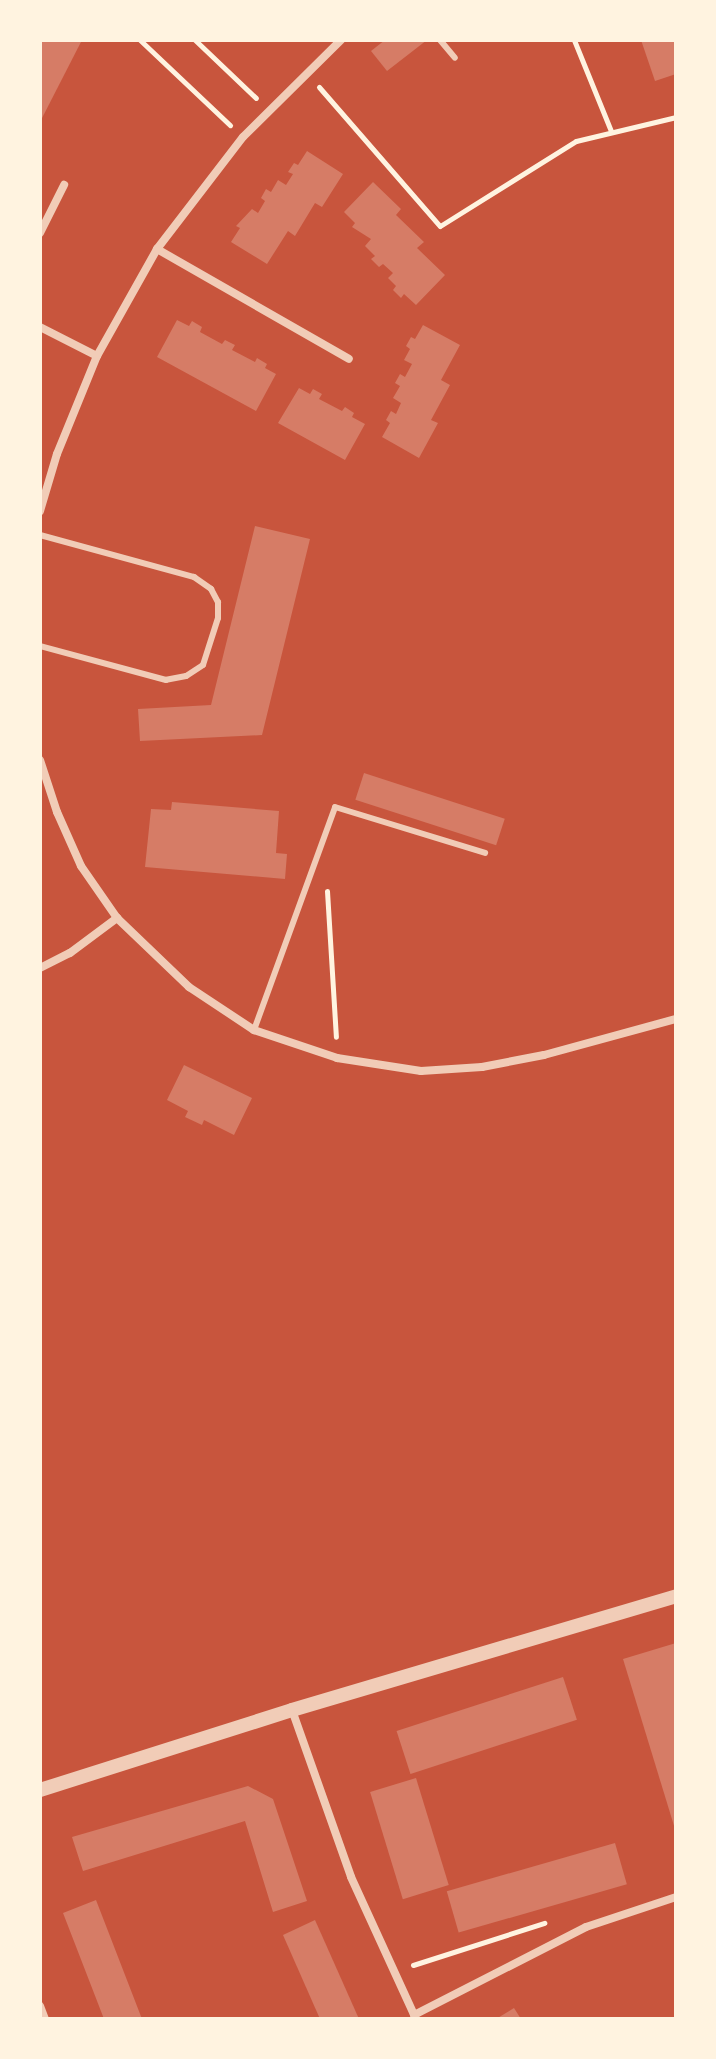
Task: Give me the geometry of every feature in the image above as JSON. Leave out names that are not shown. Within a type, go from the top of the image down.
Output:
[{"type":"street","points":[[40,511],[57,454],[97,356],[157,249],[243,137],[341,40]]},
{"type":"street","points":[[40,233],[64,185]]},
{"type":"street","points":[[157,249],[349,359]]},
{"type":"street","points":[[40,327],[97,356]]},
{"type":"street","points":[[40,760],[57,812],[81,866],[117,918],[189,987],[254,1030],[337,1058],[421,1071],[482,1067],[544,1055],[676,1019]]},
{"type":"street","points":[[40,968],[70,953],[117,918]]},
{"type":"street","points":[[40,1790],[292,1710],[676,1596]]},
{"type":"street","points":[[292,1710],[351,1877],[415,2017],[586,1927],[676,1897]]},
{"type":"street","points":[[40,2006],[45,2019]]},
{"type":"lane","points":[[440,40],[455,58]]},
{"type":"lane","points":[[40,535],[194,577],[211,589],[218,602],[218,618],[203,665],[186,676],[166,680],[40,646]]},
{"type":"lane","points":[[254,1030],[335,807],[485,853]]},
{"type":"path","points":[[140,40],[243,137]]},
{"type":"path","points":[[195,40],[269,110]]},
{"type":"path","points":[[574,40],[611,131]]},
{"type":"path","points":[[306,72],[440,226],[576,141],[676,117]]},
{"type":"path","points":[[307,885],[326,887],[337,1058]]},
{"type":"path","points":[[393,1971],[548,1922]]},
{"type":"building","points":[[40,40],[82,40],[40,122]]},
{"type":"building","points":[[385,40],[427,40],[387,71],[371,51]]},
{"type":"building","points":[[641,40],[676,40],[676,74],[655,81]]},
{"type":"building","points":[[307,151],[343,174],[322,207],[315,203],[295,236],[288,231],[267,264],[231,242],[240,228],[236,226],[252,209],[258,213],[265,201],[261,198],[266,189],[271,192],[278,180],[286,185],[293,174],[288,172],[294,163],[298,165]]},
{"type":"building","points":[[373,182],[401,209],[396,215],[424,242],[417,248],[445,275],[416,305],[404,294],[401,298],[393,290],[396,286],[388,278],[393,273],[383,264],[379,267],[371,259],[375,256],[365,246],[371,239],[352,227],[355,223],[344,212]]},
{"type":"building","points":[[177,320],[189,326],[192,321],[202,327],[200,332],[222,344],[225,340],[235,345],[232,350],[255,362],[257,358],[267,364],[265,368],[276,374],[256,411],[157,357]]},
{"type":"building","points":[[423,325],[460,345],[441,380],[450,385],[431,420],[438,423],[419,458],[382,437],[390,423],[386,420],[391,411],[396,414],[401,403],[393,398],[400,386],[395,383],[400,374],[405,377],[412,364],[404,360],[410,349],[406,346],[411,337],[415,339]]},
{"type":"building","points":[[299,388],[310,394],[313,389],[322,394],[319,399],[342,411],[345,407],[354,413],[352,417],[365,424],[345,460],[278,423]]},
{"type":"building","points":[[255,526],[310,539],[262,735],[140,741],[138,709],[211,705]]},
{"type":"building","points":[[364,773],[505,819],[496,845],[355,800]]},
{"type":"building","points":[[172,802],[279,811],[276,853],[287,854],[285,879],[145,867],[151,809],[171,810]]},
{"type":"building","points":[[184,1065],[252,1098],[234,1135],[204,1120],[202,1125],[185,1117],[188,1111],[167,1100]]},
{"type":"building","points":[[676,1643],[676,1829],[675,1829],[623,1659]]},
{"type":"building","points":[[563,1677],[577,1720],[410,1774],[397,1731]]},
{"type":"building","points":[[416,1778],[449,1885],[403,1899],[370,1792]]},
{"type":"building","points":[[248,1786],[273,1799],[307,1901],[273,1912],[245,1821],[83,1871],[72,1837]]},
{"type":"building","points":[[615,1843],[627,1884],[459,1933],[447,1891]]},
{"type":"building","points":[[96,1900],[142,2019],[104,2019],[63,1913]]},
{"type":"building","points":[[315,1920],[359,2019],[320,2019],[283,1935]]},
{"type":"building","points":[[514,2008],[521,2019],[496,2019]]}]
